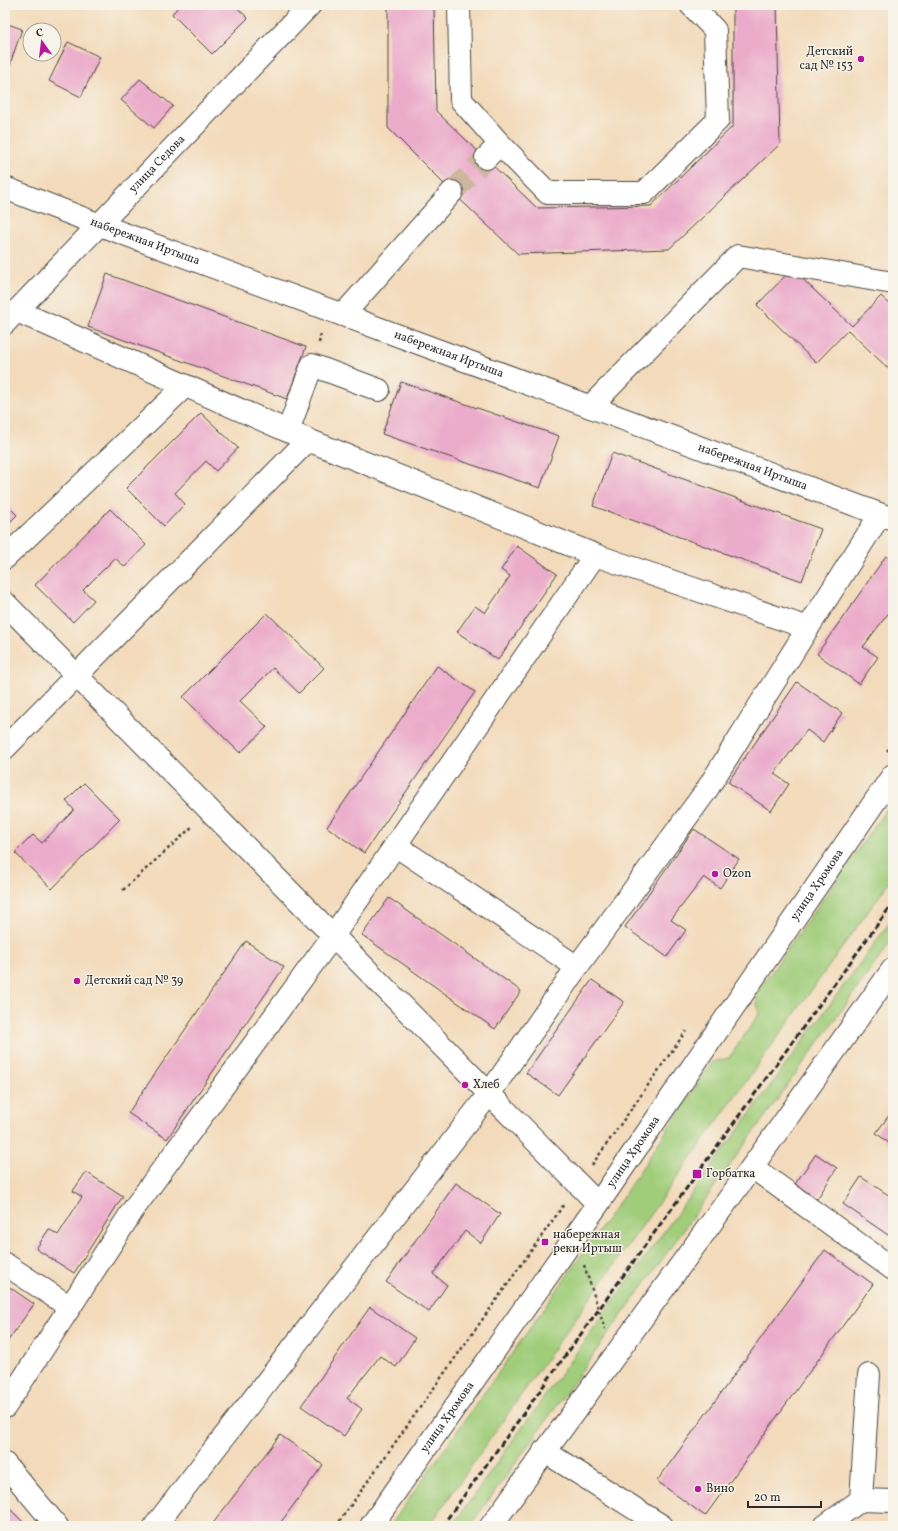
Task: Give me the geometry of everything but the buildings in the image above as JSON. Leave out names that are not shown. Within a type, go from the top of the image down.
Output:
[{"type":"street","name":"улица Седова","points":[[11,317],[310,5]]},
{"type":"street","points":[[459,5],[461,100],[493,151],[548,193],[644,193],[718,120],[715,30],[692,5]]},
{"type":"street","name":"набережная Иртыша","points":[[5,188],[100,225],[887,517]]},
{"type":"street","points":[[335,312],[452,192]]},
{"type":"street","points":[[590,407],[738,256],[893,282]]},
{"type":"street","points":[[11,317],[185,386],[308,440],[595,555],[808,628]]},
{"type":"street","points":[[288,431],[312,365],[379,390]]},
{"type":"street","points":[[5,558],[185,386]]},
{"type":"street","points":[[5,748],[308,440]]},
{"type":"street","points":[[155,1526],[489,1094],[577,967],[706,791],[808,628],[887,517]]},
{"type":"street","points":[[5,1406],[135,1208],[333,936],[595,555]]},
{"type":"street","points":[[5,603],[598,1204]]},
{"type":"street","name":"улица Хромова","points":[[371,1526],[598,1204],[893,775]]},
{"type":"street","points":[[395,845],[577,967]]},
{"type":"street","points":[[490,1526],[752,1167],[893,969]]},
{"type":"street","points":[[752,1167],[893,1269]]},
{"type":"street","points":[[5,1264],[70,1307]]},
{"type":"street","points":[[860,1500],[868,1375]]},
{"type":"street","points":[[544,1451],[634,1519],[662,1526]]},
{"type":"street","points":[[5,1464],[57,1526]]},
{"type":"street","points":[[825,1526],[860,1500],[893,1501]]},
{"type":"path","points":[[312,365],[318,346],[335,312]]},
{"type":"path","points":[[123,890],[209,810]]},
{"type":"path","points":[[336,1526],[578,1184]]},
{"type":"path","points":[[574,1237],[607,1336]]},
{"type":"green space","points":[[893,800],[893,877],[552,1351],[429,1526],[390,1526],[622,1198],[712,1062],[729,1058],[759,1014],[755,995]]},
{"type":"green space","points":[[893,918],[893,939],[470,1526],[452,1526],[616,1297]]},
{"type":"tunnel","points":[[452,192],[486,158]]},
{"type":"railway","points":[[442,1526],[893,903]]},
{"type":"place","name":"Детский сад № 153","points":[[861,59]]},
{"type":"place","name":"Ozon","points":[[715,874]]},
{"type":"place","name":"Детский сад № 39","points":[[77,981]]},
{"type":"place","name":"Хлеб","points":[[465,1085]]},
{"type":"place","name":"Горбатка","points":[[697,1174]]},
{"type":"place","name":"набережная реки Иртыш","points":[[545,1242]]},
{"type":"place","name":"Вино","points":[[698,1489]]}]
